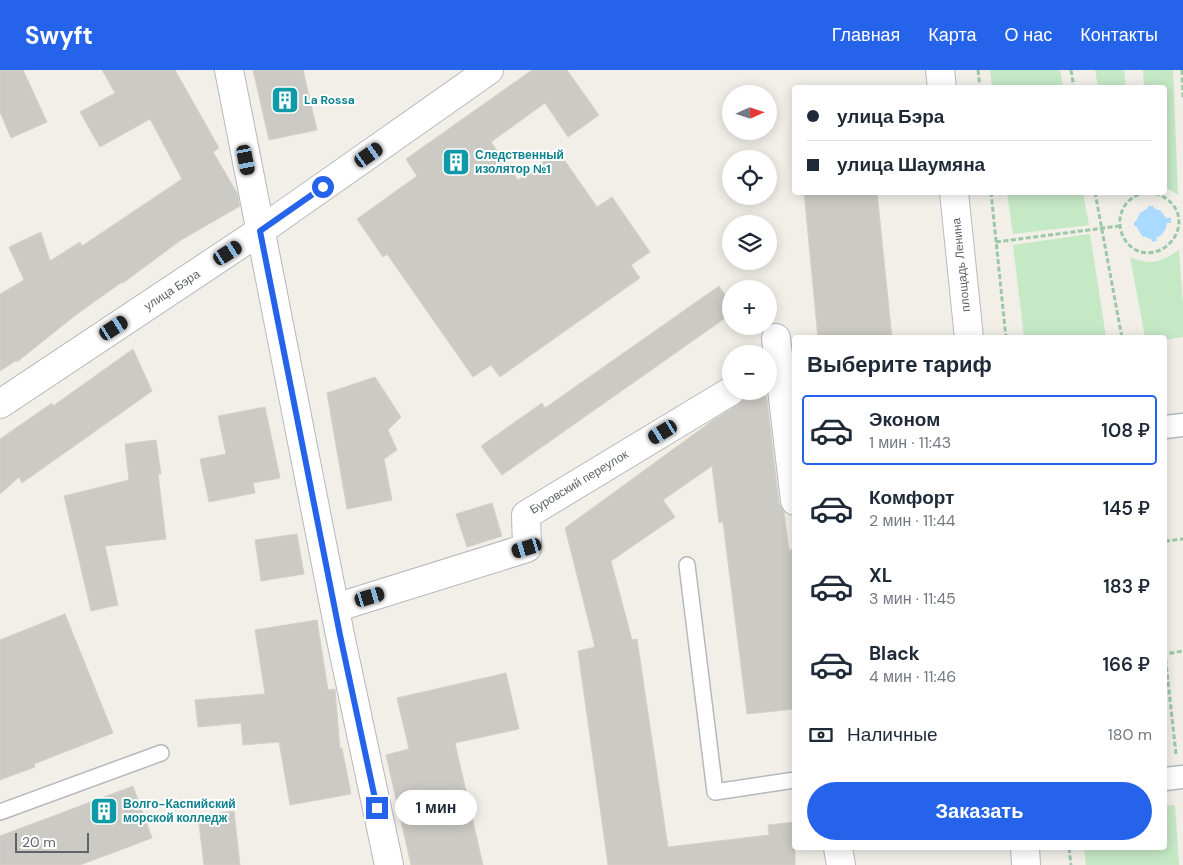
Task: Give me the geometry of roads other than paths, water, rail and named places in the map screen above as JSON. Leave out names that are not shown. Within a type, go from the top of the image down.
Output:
[{"type":"street","points":[[229,70],[335,608],[389,865]]},
{"type":"street","name":"улица Бэра","points":[[0,404],[260,231],[489,70]]},
{"type":"street","points":[[940,70],[942,85]]},
{"type":"street","name":"площадь Ленина","points":[[954,195],[969,335]]},
{"type":"street","points":[[777,367],[792,452]]},
{"type":"street","name":"Буровский переулок","points":[[335,608],[527,548],[526,515],[722,396]]},
{"type":"street","points":[[1167,427],[1183,425]]},
{"type":"street","points":[[838,850],[841,865]]},
{"type":"street","points":[[1024,850],[1026,865]]},
{"type":"lane","points":[[686,565],[715,792],[792,780]]},
{"type":"lane","points":[[0,812],[161,753]]},
{"type":"water","points":[[1148,206],[1153,206],[1161,211],[1166,218],[1171,218],[1171,223],[1167,223],[1164,232],[1156,238],[1157,241],[1152,242],[1151,239],[1142,236],[1136,226],[1134,226],[1134,222],[1140,213],[1148,208]]},
{"type":"place","name":"La Rossa","points":[[285,100]]},
{"type":"place","name":"Следственный изолятор №1","points":[[456,162]]},
{"type":"place","name":"Волго-Каспийский морской колледж","points":[[104,811]]}]
